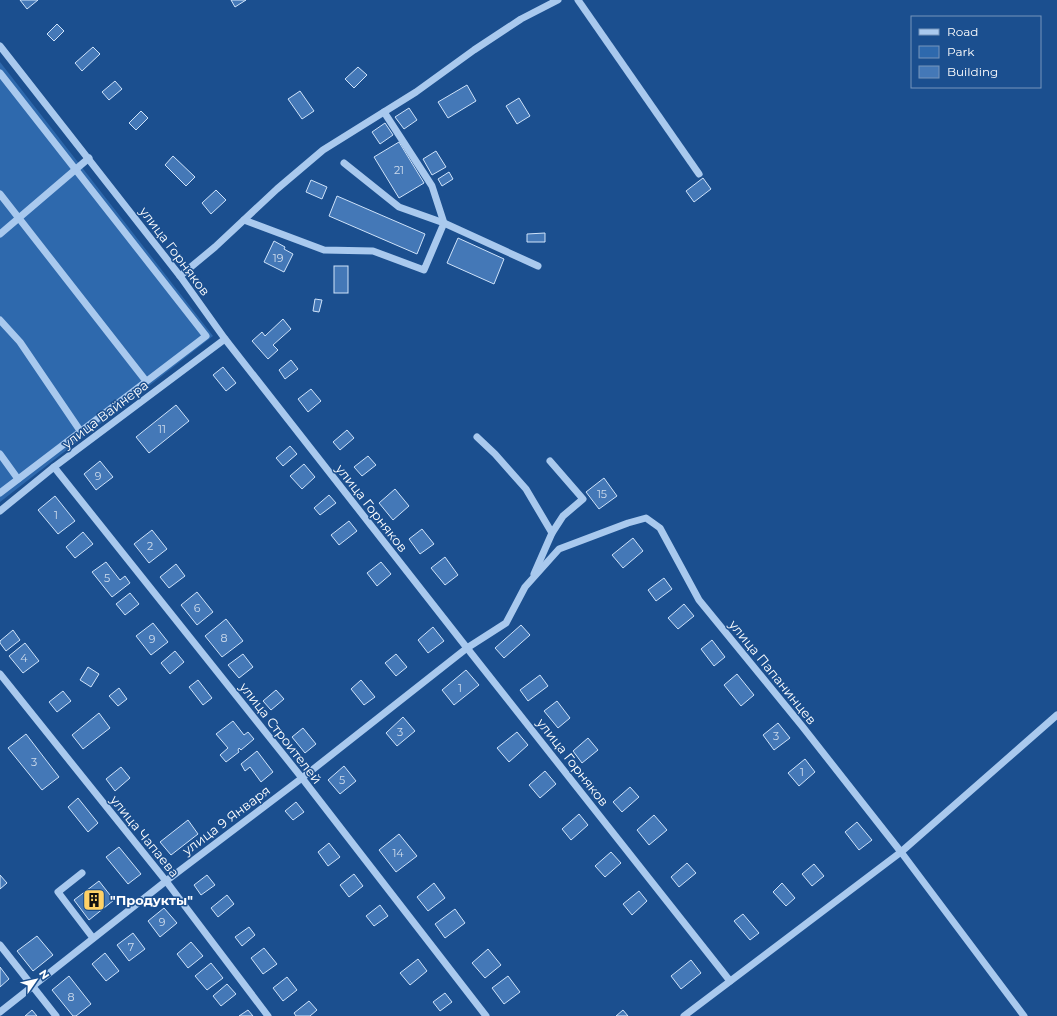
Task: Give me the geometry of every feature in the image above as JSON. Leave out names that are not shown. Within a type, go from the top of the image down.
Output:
[{"type":"street","points":[[180,276],[215,247],[277,189],[323,150],[416,92],[474,50],[521,19],[558,0]]},
{"type":"street","points":[[578,0],[699,174]]},
{"type":"street","name":"улица Горняков","points":[[0,46],[180,276],[225,339],[730,981]]},
{"type":"street","points":[[0,73],[206,336],[146,380],[81,432],[0,493]]},
{"type":"street","points":[[244,220],[324,250],[373,251],[424,270],[444,222],[432,186],[384,112]]},
{"type":"street","points":[[0,234],[89,158]]},
{"type":"street","points":[[344,163],[399,206],[444,222],[538,266]]},
{"type":"street","points":[[0,194],[146,380]]},
{"type":"street","points":[[0,320],[20,342],[81,432]]},
{"type":"street","name":"улица Вайнера","points":[[0,511],[54,467],[225,339]]},
{"type":"street","points":[[477,437],[495,454],[526,489],[552,533]]},
{"type":"street","points":[[0,454],[18,479]]},
{"type":"street","points":[[531,581],[552,533],[562,516],[583,500],[550,461]]},
{"type":"street","name":"улица Строителей","points":[[54,467],[302,778],[486,1016]]},
{"type":"street","name":"улица Папанинцев","points":[[531,581],[559,549],[628,523],[646,518],[660,528],[699,600],[802,726],[901,852]]},
{"type":"street","name":"улица 9 Января","points":[[0,1012],[166,880],[302,778],[467,648],[506,623],[525,587],[531,581]]},
{"type":"street","name":"улица Чапаева","points":[[0,674],[166,880],[268,1016]]},
{"type":"street","points":[[684,1016],[901,852],[1057,715]]},
{"type":"street","points":[[901,852],[1024,1016]]},
{"type":"street","points":[[82,873],[58,892],[93,938]]},
{"type":"street","points":[[0,946],[56,1016]]},
{"type":"green space","points":[[0,62],[213,336],[0,502]]},
{"type":"building","points":[[20,0],[38,0],[27,9]]},
{"type":"building","points":[[231,0],[246,0],[235,7]]},
{"type":"building","points":[[57,24],[64,31],[54,41],[47,34]]},
{"type":"building","points":[[93,47],[100,54],[82,71],[75,63]]},
{"type":"building","points":[[358,67],[367,75],[354,88],[345,79]]},
{"type":"building","points":[[115,81],[122,89],[109,100],[102,92]]},
{"type":"building","points":[[467,85],[476,101],[448,118],[438,102]]},
{"type":"building","points":[[300,91],[314,111],[302,119],[288,99]]},
{"type":"building","points":[[519,98],[530,116],[517,124],[506,106]]},
{"type":"building","points":[[409,108],[417,120],[404,129],[395,117]]},
{"type":"building","points":[[141,111],[148,118],[136,130],[129,123]]},
{"type":"building","points":[[385,123],[393,135],[380,144],[372,132]]},
{"type":"building","points":[[399,142],[424,183],[399,198],[374,157]]},
{"type":"building","points":[[436,151],[446,167],[432,175],[423,159]]},
{"type":"building","points":[[173,156],[195,177],[186,186],[165,165]]},
{"type":"building","points":[[449,172],[453,179],[442,186],[438,179]]},
{"type":"building","points":[[703,178],[711,189],[694,202],[686,191]]},
{"type":"building","points":[[311,180],[327,187],[322,199],[306,192]]},
{"type":"building","points":[[216,190],[226,200],[211,214],[202,203]]},
{"type":"building","points":[[337,196],[425,234],[417,254],[329,216]]},
{"type":"building","points":[[545,233],[545,242],[527,242],[527,234]]},
{"type":"building","points":[[458,238],[504,259],[494,284],[447,263]]},
{"type":"building","points":[[274,241],[285,247],[284,249],[293,254],[284,272],[264,262]]},
{"type":"building","points":[[334,266],[348,266],[348,293],[334,293]]},
{"type":"building","points":[[315,299],[322,300],[319,312],[313,311]]},
{"type":"building","points":[[283,319],[291,329],[273,345],[278,350],[268,359],[252,341],[262,332],[265,336]]},
{"type":"building","points":[[291,360],[298,369],[285,379],[279,370]]},
{"type":"building","points":[[223,367],[236,383],[226,391],[213,375]]},
{"type":"building","points":[[311,389],[321,401],[308,412],[298,399]]},
{"type":"building","points":[[176,405],[189,421],[149,453],[136,437]]},
{"type":"building","points":[[347,430],[354,438],[340,450],[333,442]]},
{"type":"building","points":[[290,446],[297,454],[283,466],[276,458]]},
{"type":"building","points":[[368,456],[376,465],[362,476],[354,467]]},
{"type":"building","points":[[100,461],[113,477],[96,490],[84,474]]},
{"type":"building","points":[[304,464],[315,477],[302,489],[290,476]]},
{"type":"building","points":[[604,478],[617,496],[599,509],[586,492]]},
{"type":"building","points":[[395,489],[409,506],[393,520],[379,503]]},
{"type":"building","points":[[329,495],[336,503],[320,515],[314,508]]},
{"type":"building","points":[[55,496],[75,521],[58,534],[38,510]]},
{"type":"building","points":[[349,521],[357,531],[339,545],[331,535]]},
{"type":"building","points":[[422,529],[434,544],[420,554],[409,539]]},
{"type":"building","points":[[152,530],[167,549],[149,563],[134,544]]},
{"type":"building","points":[[83,532],[93,544],[75,558],[66,547]]},
{"type":"building","points":[[633,538],[643,551],[623,568],[612,555]]},
{"type":"building","points":[[445,557],[458,575],[445,585],[431,568]]},
{"type":"building","points":[[106,562],[120,580],[125,576],[130,583],[112,597],[92,572]]},
{"type":"building","points":[[381,562],[391,574],[377,586],[367,573]]},
{"type":"building","points":[[176,564],[185,576],[169,588],[160,577]]},
{"type":"building","points":[[664,578],[672,589],[656,601],[648,590]]},
{"type":"building","points":[[197,592],[213,612],[197,625],[181,605]]},
{"type":"building","points":[[130,593],[139,604],[125,615],[116,604]]},
{"type":"building","points":[[684,604],[694,616],[678,629],[668,618]]},
{"type":"building","points":[[226,619],[243,641],[222,657],[205,636]]},
{"type":"building","points":[[153,623],[168,642],[151,655],[136,636]]},
{"type":"building","points":[[521,625],[530,635],[504,658],[495,648]]},
{"type":"building","points":[[433,627],[444,641],[428,653],[418,640]]},
{"type":"building","points":[[13,630],[20,640],[6,651],[0,641]]},
{"type":"building","points":[[712,640],[725,657],[714,666],[701,649]]},
{"type":"building","points":[[25,643],[39,661],[23,673],[9,656]]},
{"type":"building","points":[[175,651],[184,662],[170,674],[161,663]]},
{"type":"building","points":[[243,654],[253,667],[239,678],[228,665]]},
{"type":"building","points":[[396,654],[407,667],[396,676],[385,663]]},
{"type":"building","points":[[88,667],[99,674],[91,687],[80,680]]},
{"type":"building","points":[[466,670],[479,685],[454,705],[442,690]]},
{"type":"building","points":[[737,674],[754,695],[741,706],[724,685]]},
{"type":"building","points":[[540,675],[548,686],[528,701],[520,690]]},
{"type":"building","points":[[198,680],[212,698],[203,705],[189,687]]},
{"type":"building","points":[[361,680],[375,697],[364,705],[351,689]]},
{"type":"building","points":[[119,688],[127,699],[118,706],[109,696]]},
{"type":"building","points":[[276,690],[284,699],[271,710],[263,701]]},
{"type":"building","points":[[63,691],[71,701],[57,712],[49,702]]},
{"type":"building","points":[[557,701],[570,718],[558,728],[544,711]]},
{"type":"building","points":[[99,713],[110,728],[83,749],[72,735]]},
{"type":"building","points":[[403,717],[415,731],[397,746],[386,733]]},
{"type":"building","points":[[233,721],[244,735],[248,732],[254,739],[241,750],[239,748],[239,752],[226,762],[220,755],[228,748],[216,734]]},
{"type":"building","points":[[778,723],[790,738],[774,750],[763,735]]},
{"type":"building","points":[[303,728],[316,744],[305,753],[292,737]]},
{"type":"building","points":[[517,732],[528,745],[509,762],[497,748]]},
{"type":"building","points":[[26,734],[59,777],[42,790],[8,748]]},
{"type":"building","points":[[588,738],[598,750],[582,763],[573,751]]},
{"type":"building","points":[[257,751],[273,772],[261,782],[250,767],[245,771],[241,764]]},
{"type":"building","points":[[805,759],[815,772],[799,786],[788,773]]},
{"type":"building","points":[[344,766],[356,781],[340,794],[328,780]]},
{"type":"building","points":[[121,767],[130,778],[115,791],[106,779]]},
{"type":"building","points":[[545,771],[556,784],[540,798],[529,785]]},
{"type":"building","points":[[630,787],[639,797],[622,812],[613,802]]},
{"type":"building","points":[[78,798],[98,823],[88,832],[68,807]]},
{"type":"building","points":[[296,802],[304,812],[293,820],[285,811]]},
{"type":"building","points":[[579,814],[588,825],[571,840],[562,829]]},
{"type":"building","points":[[654,815],[667,830],[649,845],[637,830]]},
{"type":"building","points":[[188,820],[198,834],[171,855],[160,842]]},
{"type":"building","points":[[857,822],[872,840],[859,850],[845,832]]},
{"type":"building","points":[[399,834],[417,856],[396,872],[379,850]]},
{"type":"building","points":[[329,843],[340,857],[328,866],[318,852]]},
{"type":"building","points":[[119,847],[141,874],[128,884],[106,857]]},
{"type":"building","points":[[611,852],[621,863],[605,877],[595,866]]},
{"type":"building","points":[[687,863],[696,873],[679,887],[671,877]]},
{"type":"building","points":[[814,864],[824,876],[812,886],[802,874]]},
{"type":"building","points":[[354,874],[363,886],[349,897],[340,885]]},
{"type":"building","points":[[0,875],[7,883],[0,889]]},
{"type":"building","points":[[207,875],[215,885],[201,895],[194,885]]},
{"type":"building","name":"\"Продукты\"","points":[[99,881],[114,900],[89,920],[74,900]]},
{"type":"building","points":[[434,883],[445,898],[428,911],[417,897]]},
{"type":"building","points":[[782,883],[795,898],[786,906],[773,892]]},
{"type":"building","points":[[639,891],[647,901],[632,915],[623,904]]},
{"type":"building","points":[[227,895],[234,904],[218,917],[211,908]]},
{"type":"building","points":[[380,905],[388,916],[374,926],[366,916]]},
{"type":"building","points":[[164,908],[177,923],[160,937],[148,921]]},
{"type":"building","points":[[455,909],[465,923],[445,938],[435,924]]},
{"type":"building","points":[[743,914],[759,933],[750,940],[734,921]]},
{"type":"building","points":[[249,927],[255,935],[242,946],[235,937]]},
{"type":"building","points":[[133,933],[145,949],[129,961],[117,945]]},
{"type":"building","points":[[37,936],[53,955],[33,971],[17,951]]},
{"type":"building","points":[[191,942],[203,956],[188,968],[177,954]]},
{"type":"building","points":[[264,948],[277,964],[263,974],[251,958]]},
{"type":"building","points":[[488,949],[501,965],[485,978],[472,963]]},
{"type":"building","points":[[105,953],[119,971],[106,981],[92,964]]},
{"type":"building","points":[[418,959],[427,971],[410,985],[400,973]]},
{"type":"building","points":[[691,960],[701,973],[681,989],[671,976]]},
{"type":"building","points":[[211,963],[223,978],[207,990],[195,976]]},
{"type":"building","points":[[0,967],[9,979],[0,987]]},
{"type":"building","points":[[69,976],[91,1004],[76,1016],[73,1016],[52,990]]},
{"type":"building","points":[[508,976],[520,992],[504,1004],[492,988]]},
{"type":"building","points":[[287,977],[297,990],[283,1001],[273,988]]},
{"type":"building","points":[[227,984],[236,994],[221,1006],[213,996]]},
{"type":"building","points":[[445,993],[452,1002],[440,1011],[433,1002]]},
{"type":"building","points":[[309,1001],[317,1010],[310,1016],[296,1016],[294,1013]]},
{"type":"building","points":[[32,1010],[37,1016],[25,1016]]},
{"type":"building","points":[[248,1010],[253,1016],[239,1016]]},
{"type":"building","points":[[623,1010],[628,1016],[616,1016]]},
{"type":"place","name":"\"Продукты\"","points":[[94,900]]}]
